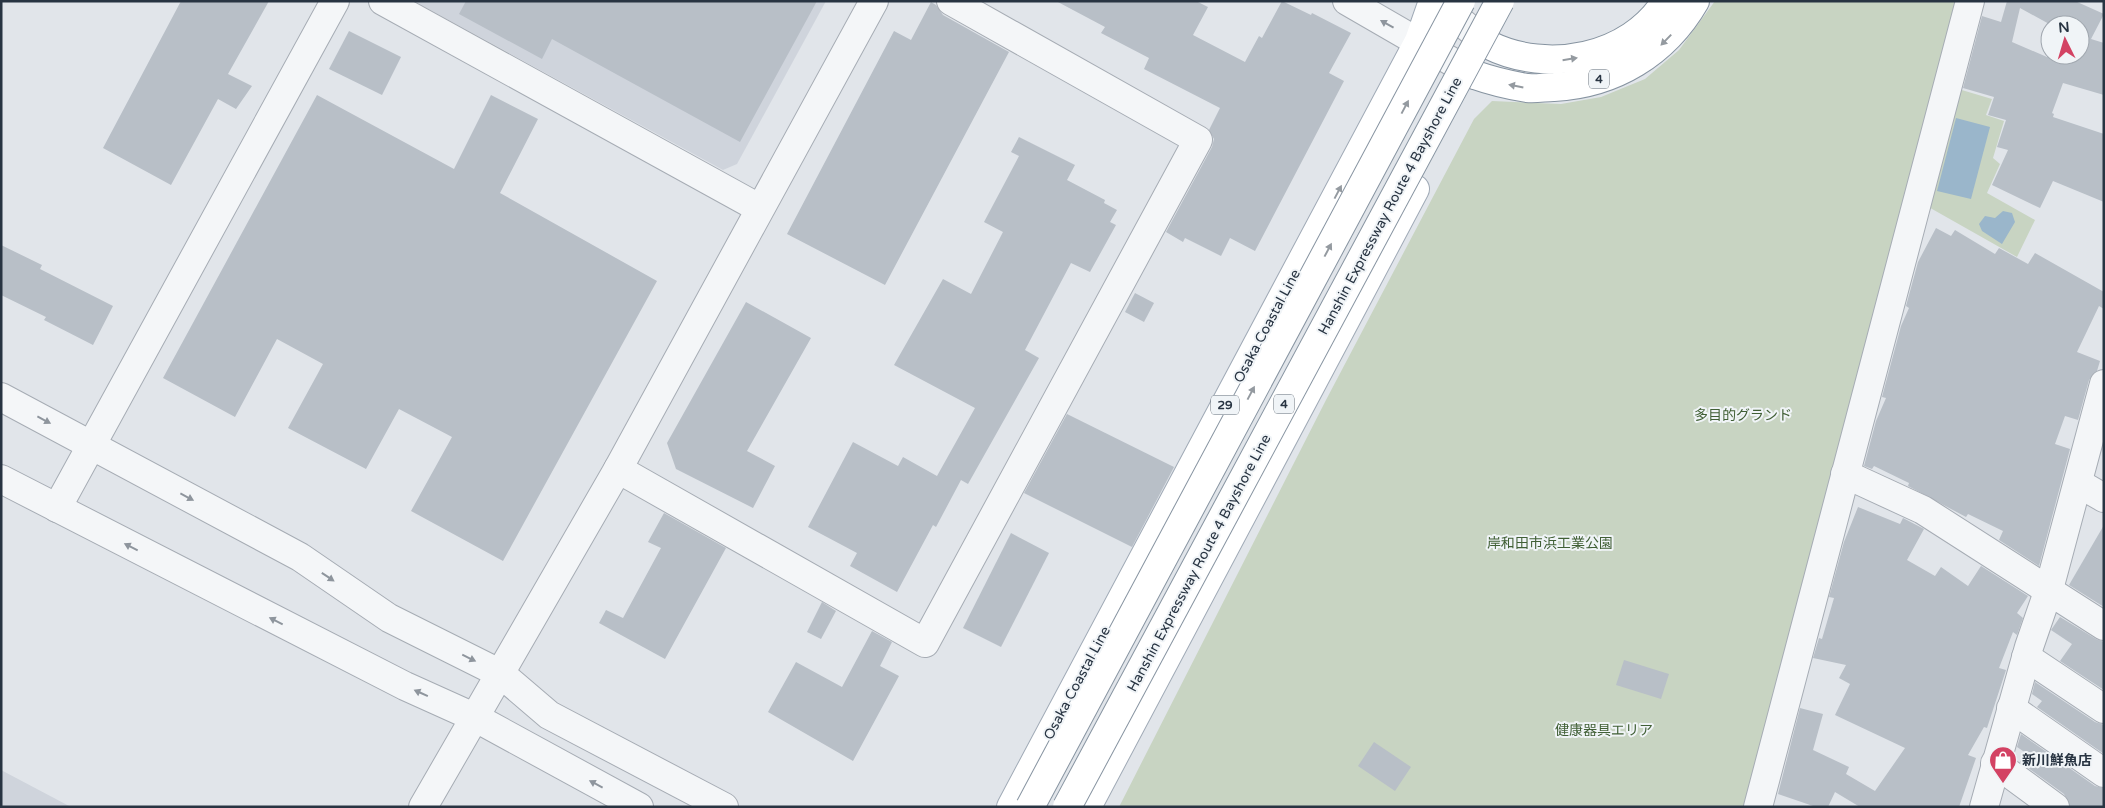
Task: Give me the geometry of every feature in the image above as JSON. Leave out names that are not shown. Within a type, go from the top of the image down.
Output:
[{"type":"main road","name":"Osaka Coastal Line","points":[[1012,807],[1419,41],[1434,1]]},
{"type":"main road","name":"4","points":[[1030,807],[1461,1]]},
{"type":"main road","name":"Hanshin Expressway Route 4 Bayshore Line","points":[[1067,807],[1500,1]]},
{"type":"main road","points":[[1087,807],[1475,75],[1490,45],[1507,1]]},
{"type":"main road","name":"4","points":[[1490,45],[1508,54],[1532,59],[1560,60],[1588,56],[1617,44],[1641,29],[1666,1]]},
{"type":"main road","name":"4","points":[[1475,75],[1529,88],[1566,86],[1602,79],[1637,64],[1665,42],[1695,1]]},
{"type":"street","points":[[57,508],[336,1]]},
{"type":"street","points":[[383,1],[759,208]]},
{"type":"street","points":[[423,807],[502,674],[618,469],[759,208],[874,1]]},
{"type":"street","points":[[618,469],[925,643],[1198,140],[951,1]]},
{"type":"street","points":[[1347,1],[1475,75]]},
{"type":"street","points":[[1434,1],[1490,45]]},
{"type":"street","points":[[1758,807],[1970,1]]},
{"type":"street","points":[[1984,807],[1995,762],[2026,657],[2049,589],[2078,483],[2096,443],[2104,384]]},
{"type":"street","points":[[1,397],[300,557],[389,618],[502,674],[549,714],[724,807]]},
{"type":"street","points":[[1845,474],[1923,510],[2104,626]]},
{"type":"street","points":[[1,479],[405,686],[476,718],[639,807]]},
{"type":"street","points":[[2078,483],[2104,498]]},
{"type":"street","points":[[2026,657],[2104,709]]},
{"type":"street","points":[[2011,708],[2104,773]]},
{"type":"street","points":[[1995,762],[2055,807]]},
{"type":"shaded area","points":[[414,1],[826,1],[737,164],[723,170]]},
{"type":"shaded area","points":[[1,770],[71,807],[1,807]]},
{"type":"green space","name":"岸和田市浜工業公園","points":[[1715,1],[1957,1],[1752,807],[1119,807],[1326,400],[1474,119],[1492,101],[1561,104],[1601,97],[1645,79],[1679,50]]},
{"type":"green space","points":[[1955,88],[1992,99],[1986,115],[2004,121],[1993,158],[2000,164],[1987,193],[2035,220],[2017,257],[1925,205]]},
{"type":"water","points":[[1956,118],[1990,127],[1971,199],[1937,191]]},
{"type":"water","points":[[2003,211],[2012,213],[2015,222],[2002,244],[1982,231],[1979,224],[1985,216],[1995,218]]},
{"type":"building","points":[[181,1],[269,1],[228,74],[252,86],[236,109],[218,99],[171,185],[103,148]]},
{"type":"building","points":[[466,1],[817,1],[740,142],[552,39],[542,59],[459,14]]},
{"type":"building","points":[[1056,1],[1196,1],[1208,7],[1193,35],[1245,62],[1259,36],[1262,38],[1282,1],[1311,15],[1312,13],[1351,33],[1329,73],[1344,81],[1255,251],[1230,238],[1221,256],[1185,238],[1183,242],[1166,232],[1212,147],[1214,139],[1209,130],[1220,108],[1144,69],[1149,58],[1101,33],[1105,27]]},
{"type":"building","points":[[2007,1],[2075,1],[2104,14],[2091,39],[2104,43],[2104,95],[2063,83],[2052,113],[2054,114],[2053,117],[2104,134],[2104,202],[2053,181],[2040,208],[1992,185],[2008,150],[1997,147],[2006,120],[1988,115],[1994,97],[1963,88],[1982,16],[2001,22]]},
{"type":"building","points":[[931,2],[936,5],[943,15],[1009,52],[885,285],[787,234],[894,31],[911,40]]},
{"type":"building","points":[[349,31],[401,57],[382,95],[329,69]]},
{"type":"building","points":[[317,95],[454,169],[491,95],[538,119],[500,193],[657,281],[503,561],[411,511],[452,437],[399,409],[366,469],[288,428],[323,364],[277,339],[235,417],[163,378]]},
{"type":"building","points":[[1019,137],[1075,165],[1067,180],[1105,200],[1104,203],[1117,210],[1110,222],[1116,225],[1090,272],[1071,263],[1025,350],[1039,358],[968,484],[961,480],[936,527],[933,525],[897,592],[850,566],[857,553],[808,527],[853,442],[898,466],[903,457],[937,476],[975,408],[894,365],[943,279],[971,294],[1003,232],[984,222],[1019,156],[1011,152]]},
{"type":"building","points":[[1936,228],[1951,236],[1955,230],[1995,254],[1999,248],[2028,264],[2035,253],[2104,292],[2104,309],[2099,306],[2077,352],[2100,361],[2097,371],[2089,380],[2078,420],[2065,416],[2055,444],[2070,449],[2039,566],[1999,540],[2003,531],[1968,514],[1966,517],[1908,486],[1909,483],[1874,466],[1872,469],[1864,466],[1876,421],[1886,398],[1882,397],[1901,326],[1909,308],[1906,306],[1918,262]]},
{"type":"building","points":[[1,245],[42,265],[40,269],[113,306],[93,345],[44,320],[46,317],[1,295]]},
{"type":"building","points":[[1135,293],[1154,303],[1144,322],[1125,312]]},
{"type":"building","points":[[746,302],[811,338],[747,451],[775,466],[753,508],[676,469],[667,443]]},
{"type":"building","points":[[1067,414],[1174,467],[1132,547],[1024,493]]},
{"type":"building","points":[[1858,507],[1900,524],[1903,518],[1924,529],[1907,560],[1935,576],[1941,567],[1968,586],[1981,566],[2028,596],[2017,613],[2023,618],[2017,635],[2013,632],[1999,668],[2006,670],[1987,728],[1984,727],[1968,755],[1976,758],[1959,807],[1860,807],[1835,792],[1828,807],[1816,807],[1778,794],[1800,708],[1823,714],[1813,750],[1849,767],[1846,774],[1875,791],[1905,748],[1835,715],[1850,684],[1839,678],[1846,665],[1813,658],[1819,638],[1822,639],[1834,598],[1829,597],[1844,542]]},
{"type":"building","points":[[664,513],[726,548],[665,659],[599,623],[606,610],[623,618],[661,548],[648,542]]},
{"type":"building","points":[[2104,525],[2104,607],[2069,585]]},
{"type":"building","points":[[1011,533],[1049,553],[1001,647],[963,628]]},
{"type":"building","points":[[822,602],[836,611],[821,639],[807,632]]},
{"type":"building","points":[[2060,617],[2104,642],[2104,690],[2060,661],[2072,644],[2051,630]]},
{"type":"building","points":[[872,631],[892,642],[880,666],[899,676],[853,761],[768,712],[796,662],[842,687]]},
{"type":"building","points":[[1624,660],[1669,674],[1661,699],[1616,685]]},
{"type":"building","points":[[2035,682],[2095,722],[2104,725],[2104,754],[2037,707],[2042,701],[2032,694]]},
{"type":"building","points":[[2021,734],[2095,786],[2104,788],[2104,807],[2070,807],[2064,794],[2020,762],[2026,753],[2017,747]]},
{"type":"building","points":[[1374,742],[1411,767],[1395,791],[1358,766]]},
{"type":"place","name":"新川鮮魚店","points":[[2003,784]]},
{"type":"park label","name":"多目的グランド","points":[[1743,415]]},
{"type":"park label","name":"健康器具エリア","points":[[1604,730]]}]
